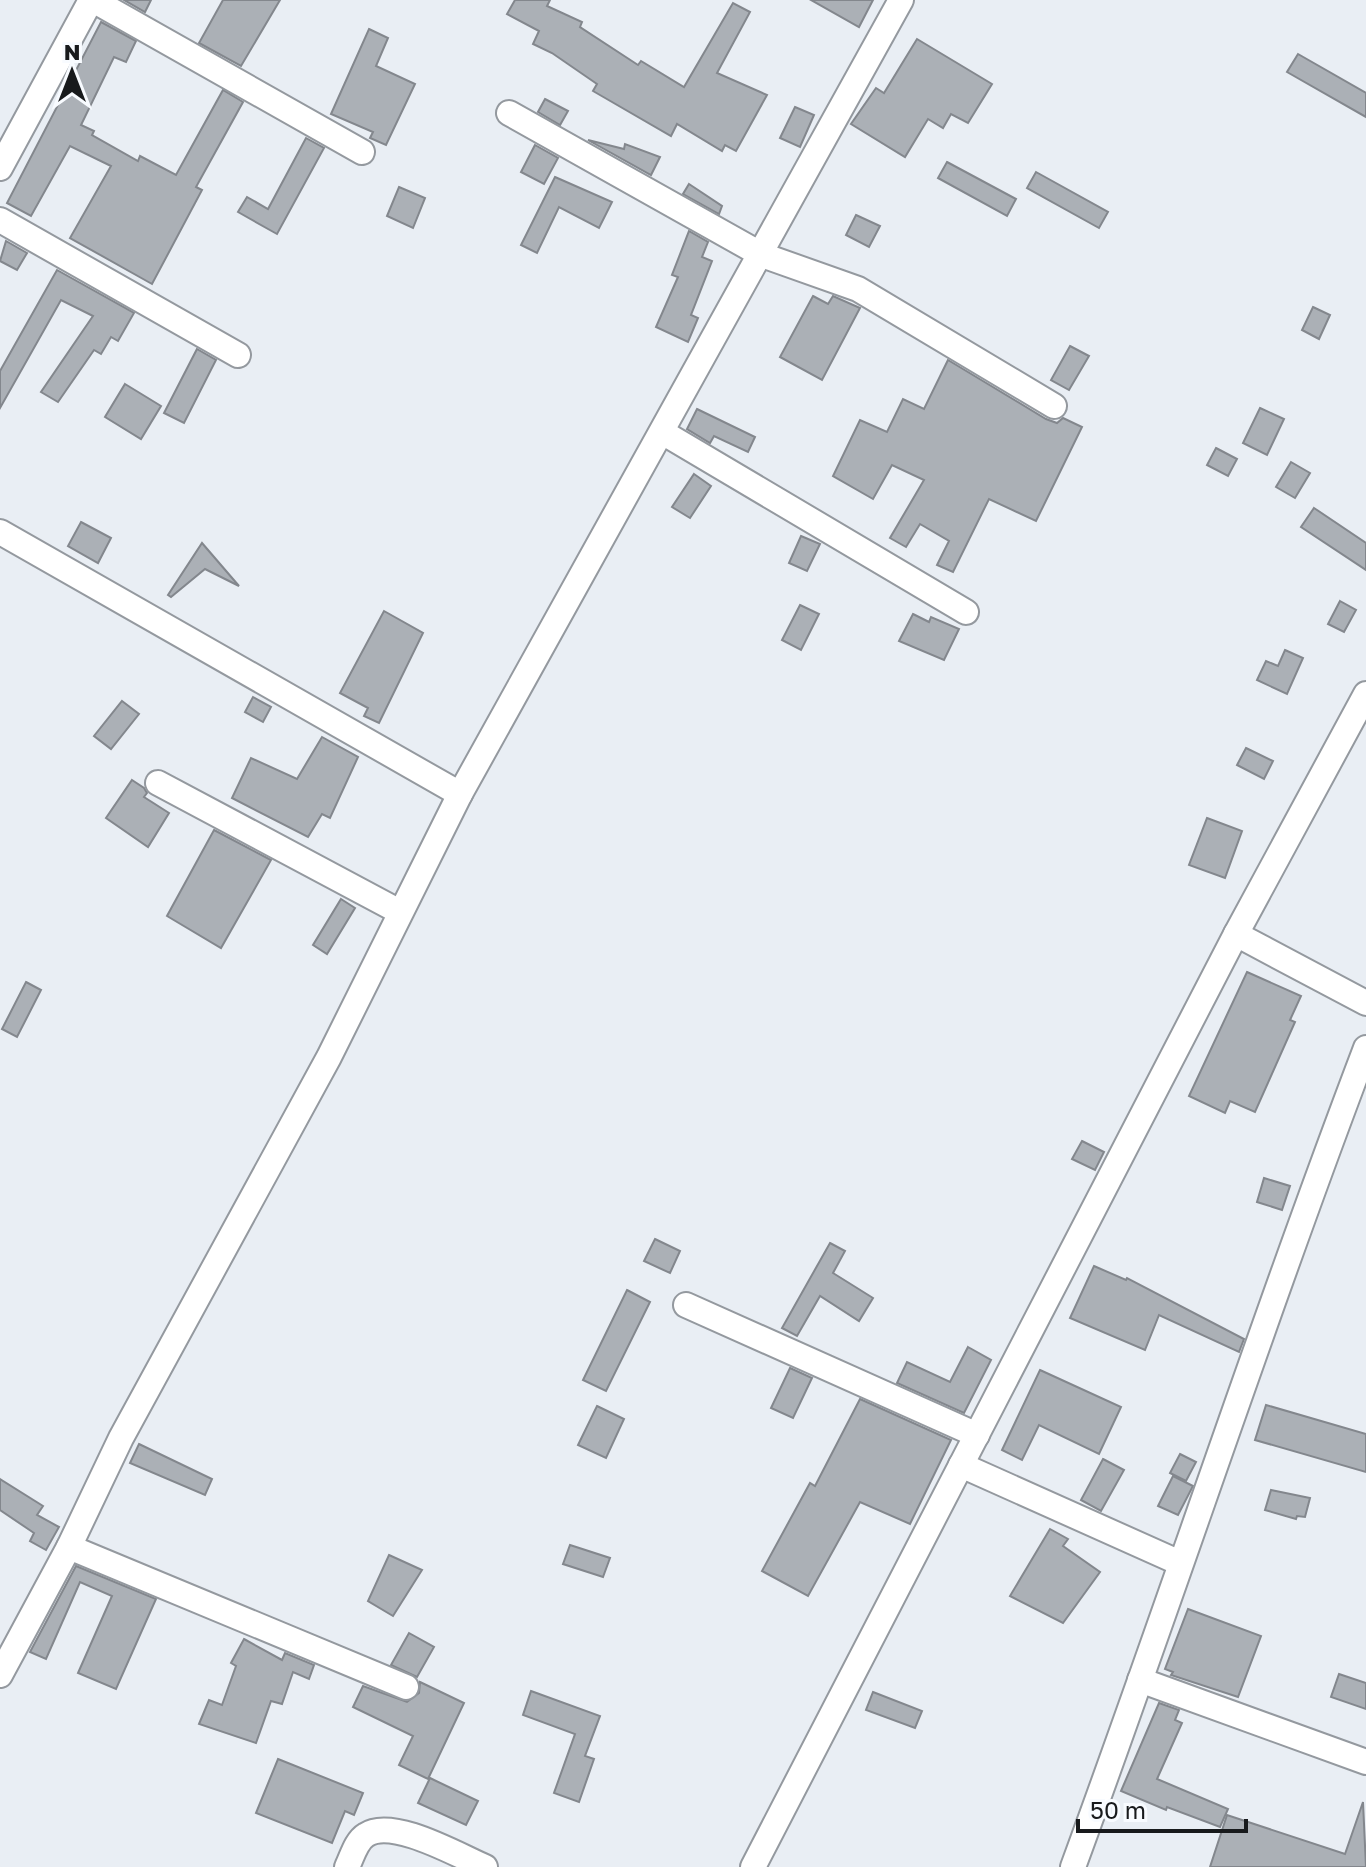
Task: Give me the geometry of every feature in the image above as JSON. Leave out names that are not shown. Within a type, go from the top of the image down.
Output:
[{"type":"street","points":[[0,168],[92,0],[362,152]]},
{"type":"street","points":[[0,1675],[69,1547],[121,1438],[329,1057],[460,794],[901,0]]},
{"type":"street","points":[[509,113],[762,255],[858,289],[1054,406]]},
{"type":"street","points":[[0,220],[238,355]]},
{"type":"street","points":[[662,432],[966,612]]},
{"type":"street","points":[[0,532],[460,794]]},
{"type":"street","points":[[753,1867],[1236,934],[1366,694]]},
{"type":"street","points":[[158,783],[400,912]]},
{"type":"street","points":[[1236,934],[1366,1003]]},
{"type":"street","points":[[1075,1866],[1180,1563],[1366,1048]]},
{"type":"street","points":[[686,1305],[977,1435]]},
{"type":"street","points":[[961,1465],[1180,1563]]},
{"type":"street","points":[[69,1547],[406,1687]]},
{"type":"street","points":[[1140,1680],[1366,1762]]},
{"type":"street","points":[[347,1867],[366,1835],[380,1829],[413,1835],[485,1867]]},
{"type":"building","points":[[124,0],[151,0],[145,12]]},
{"type":"building","points":[[223,0],[280,0],[241,66],[199,43]]},
{"type":"building","points":[[515,0],[550,0],[547,6],[582,22],[580,27],[638,65],[641,61],[684,87],[733,3],[750,12],[717,73],[767,95],[736,151],[725,145],[722,151],[677,124],[671,136],[593,91],[597,84],[552,53],[533,44],[539,31],[507,14]]},
{"type":"building","points":[[811,0],[873,0],[859,27]]},
{"type":"building","points":[[101,22],[136,41],[126,62],[114,57],[81,125],[94,131],[92,135],[138,161],[140,156],[176,175],[223,90],[243,102],[196,187],[202,190],[152,284],[70,238],[111,166],[70,146],[31,216],[7,203]]},
{"type":"building","points":[[369,29],[388,38],[376,66],[415,84],[386,145],[370,138],[373,132],[331,114]]},
{"type":"building","points":[[917,39],[992,84],[968,123],[951,114],[943,128],[928,119],[905,157],[851,124],[876,88],[884,93]]},
{"type":"building","points":[[1298,54],[1366,93],[1366,117],[1287,72]]},
{"type":"building","points":[[545,99],[568,111],[560,125],[538,112]]},
{"type":"building","points":[[795,107],[814,115],[800,147],[780,138]]},
{"type":"building","points":[[306,138],[324,148],[277,234],[238,212],[247,197],[268,209]]},
{"type":"building","points":[[588,140],[624,149],[625,144],[660,157],[651,175]]},
{"type":"building","points":[[535,145],[558,158],[544,184],[521,172]]},
{"type":"building","points":[[947,162],[1016,199],[1007,216],[938,178]]},
{"type":"building","points":[[1036,172],[1108,212],[1099,228],[1027,188]]},
{"type":"building","points":[[555,177],[612,202],[599,228],[559,207],[537,253],[521,245]]},
{"type":"building","points":[[689,184],[722,206],[719,214],[683,194]]},
{"type":"building","points":[[399,187],[425,198],[413,228],[387,216]]},
{"type":"building","points":[[856,215],[880,226],[869,247],[846,235]]},
{"type":"building","points":[[689,231],[708,242],[702,257],[712,261],[691,315],[698,318],[688,342],[656,327],[678,277],[672,275]]},
{"type":"building","points":[[6,241],[27,253],[17,270],[0,261]]},
{"type":"building","points":[[57,270],[134,313],[118,341],[111,337],[101,354],[94,350],[58,402],[41,392],[93,316],[61,300],[0,408],[0,371]]},
{"type":"building","points":[[813,296],[828,304],[833,296],[860,308],[822,380],[780,357]]},
{"type":"building","points":[[1313,307],[1330,315],[1319,339],[1302,330]]},
{"type":"building","points":[[1070,346],[1089,356],[1069,390],[1051,380]]},
{"type":"building","points":[[197,349],[216,360],[184,423],[164,413]]},
{"type":"building","points":[[948,360],[1046,419],[1057,423],[1063,418],[1082,427],[1036,521],[989,499],[953,572],[937,565],[949,541],[920,524],[906,547],[890,538],[924,480],[892,465],[873,499],[833,476],[860,420],[887,432],[903,399],[924,409]]},
{"type":"building","points":[[125,384],[161,406],[141,439],[105,417]]},
{"type":"building","points":[[1260,408],[1284,419],[1267,455],[1243,443]]},
{"type":"building","points":[[697,409],[755,437],[748,452],[714,436],[710,443],[687,429]]},
{"type":"building","points":[[1216,448],[1237,459],[1228,476],[1207,465]]},
{"type":"building","points":[[1291,462],[1310,473],[1295,498],[1276,487]]},
{"type":"building","points":[[694,474],[711,486],[690,518],[672,507]]},
{"type":"building","points":[[1314,508],[1366,543],[1366,570],[1301,527]]},
{"type":"building","points":[[81,522],[111,538],[98,563],[68,546]]},
{"type":"building","points":[[801,536],[820,544],[807,571],[789,563]]},
{"type":"building","points":[[202,543],[239,586],[205,569],[171,597],[168,595]]},
{"type":"building","points":[[1340,601],[1356,610],[1344,632],[1328,624]]},
{"type":"building","points":[[800,605],[819,614],[801,650],[782,640]]},
{"type":"building","points":[[384,611],[423,633],[379,723],[364,716],[368,708],[340,693]]},
{"type":"building","points":[[913,614],[929,622],[931,617],[959,629],[944,660],[899,641]]},
{"type":"building","points":[[1285,650],[1303,658],[1287,694],[1257,680],[1266,661],[1278,666]]},
{"type":"building","points":[[253,697],[271,707],[263,722],[245,712]]},
{"type":"building","points":[[122,701],[139,714],[111,749],[94,736]]},
{"type":"building","points":[[322,737],[358,757],[330,818],[322,814],[308,837],[232,798],[251,758],[297,779]]},
{"type":"building","points":[[1246,748],[1273,761],[1264,779],[1237,765]]},
{"type":"building","points":[[132,780],[144,788],[147,793],[144,797],[169,813],[148,847],[106,818]]},
{"type":"building","points":[[1207,818],[1242,831],[1225,878],[1189,865]]},
{"type":"building","points":[[214,830],[271,860],[221,948],[167,916]]},
{"type":"building","points":[[341,899],[355,908],[327,954],[313,945]]},
{"type":"building","points":[[1247,972],[1301,996],[1290,1020],[1295,1022],[1255,1112],[1230,1101],[1225,1113],[1189,1096]]},
{"type":"building","points":[[26,982],[41,990],[17,1037],[2,1029]]},
{"type":"building","points":[[1082,1141],[1104,1152],[1095,1170],[1072,1159]]},
{"type":"building","points":[[1264,1178],[1290,1186],[1282,1210],[1257,1202]]},
{"type":"building","points":[[655,1239],[680,1251],[670,1273],[644,1261]]},
{"type":"building","points":[[830,1243],[845,1251],[833,1273],[873,1298],[859,1321],[820,1296],[797,1336],[782,1328]]},
{"type":"building","points":[[1094,1266],[1127,1278],[1244,1339],[1239,1352],[1159,1315],[1145,1350],[1070,1318]]},
{"type":"building","points":[[627,1290],[650,1302],[606,1391],[583,1380]]},
{"type":"building","points":[[968,1347],[991,1360],[964,1413],[897,1383],[907,1362],[950,1382]]},
{"type":"building","points":[[790,1368],[812,1378],[793,1418],[771,1408]]},
{"type":"building","points":[[1040,1370],[1121,1407],[1099,1454],[1039,1425],[1022,1460],[1002,1450]]},
{"type":"building","points":[[860,1399],[951,1440],[910,1524],[860,1502],[808,1596],[762,1571],[810,1483],[815,1486]]},
{"type":"building","points":[[1266,1405],[1366,1434],[1366,1472],[1255,1440]]},
{"type":"building","points":[[597,1406],[624,1419],[606,1458],[578,1445]]},
{"type":"building","points":[[139,1444],[212,1479],[205,1495],[130,1463]]},
{"type":"building","points":[[1180,1454],[1196,1462],[1186,1481],[1170,1473]]},
{"type":"building","points":[[1103,1459],[1124,1470],[1101,1511],[1081,1500]]},
{"type":"building","points":[[1173,1476],[1193,1486],[1178,1515],[1158,1506]]},
{"type":"building","points":[[0,1479],[43,1506],[37,1515],[59,1527],[46,1550],[30,1541],[34,1533],[0,1510]]},
{"type":"building","points":[[1271,1490],[1310,1498],[1305,1517],[1297,1516],[1296,1519],[1265,1510]]},
{"type":"building","points":[[1050,1529],[1068,1539],[1063,1546],[1100,1572],[1063,1623],[1010,1596]]},
{"type":"building","points":[[570,1545],[610,1558],[603,1577],[563,1564]]},
{"type":"building","points":[[389,1555],[422,1570],[393,1616],[368,1601]]},
{"type":"building","points":[[76,1566],[156,1599],[116,1689],[78,1673],[112,1596],[80,1582],[46,1659],[30,1652]]},
{"type":"building","points":[[1188,1609],[1261,1636],[1238,1697],[1171,1675],[1173,1672],[1165,1669]]},
{"type":"building","points":[[409,1633],[434,1647],[417,1677],[391,1665]]},
{"type":"building","points":[[244,1639],[282,1660],[285,1653],[314,1665],[309,1679],[293,1672],[282,1704],[271,1701],[256,1743],[199,1724],[209,1700],[222,1705],[236,1666],[231,1663]]},
{"type":"building","points":[[1339,1674],[1366,1683],[1366,1709],[1331,1697]]},
{"type":"building","points":[[420,1682],[464,1703],[428,1779],[399,1765],[413,1736],[353,1707],[363,1686],[407,1702],[419,1693]]},
{"type":"building","points":[[531,1691],[600,1716],[585,1756],[594,1759],[579,1802],[554,1793],[575,1734],[523,1715]]},
{"type":"building","points":[[873,1692],[922,1711],[915,1728],[866,1710]]},
{"type":"building","points":[[1159,1703],[1179,1710],[1175,1720],[1182,1723],[1157,1779],[1228,1809],[1220,1827],[1167,1807],[1166,1810],[1121,1791]]},
{"type":"building","points":[[278,1759],[363,1793],[354,1815],[345,1811],[332,1843],[256,1813]]},
{"type":"building","points":[[430,1778],[478,1801],[466,1825],[418,1803]]},
{"type":"building","points":[[1363,1802],[1366,1867],[1210,1867],[1227,1815],[1345,1854]]}]
